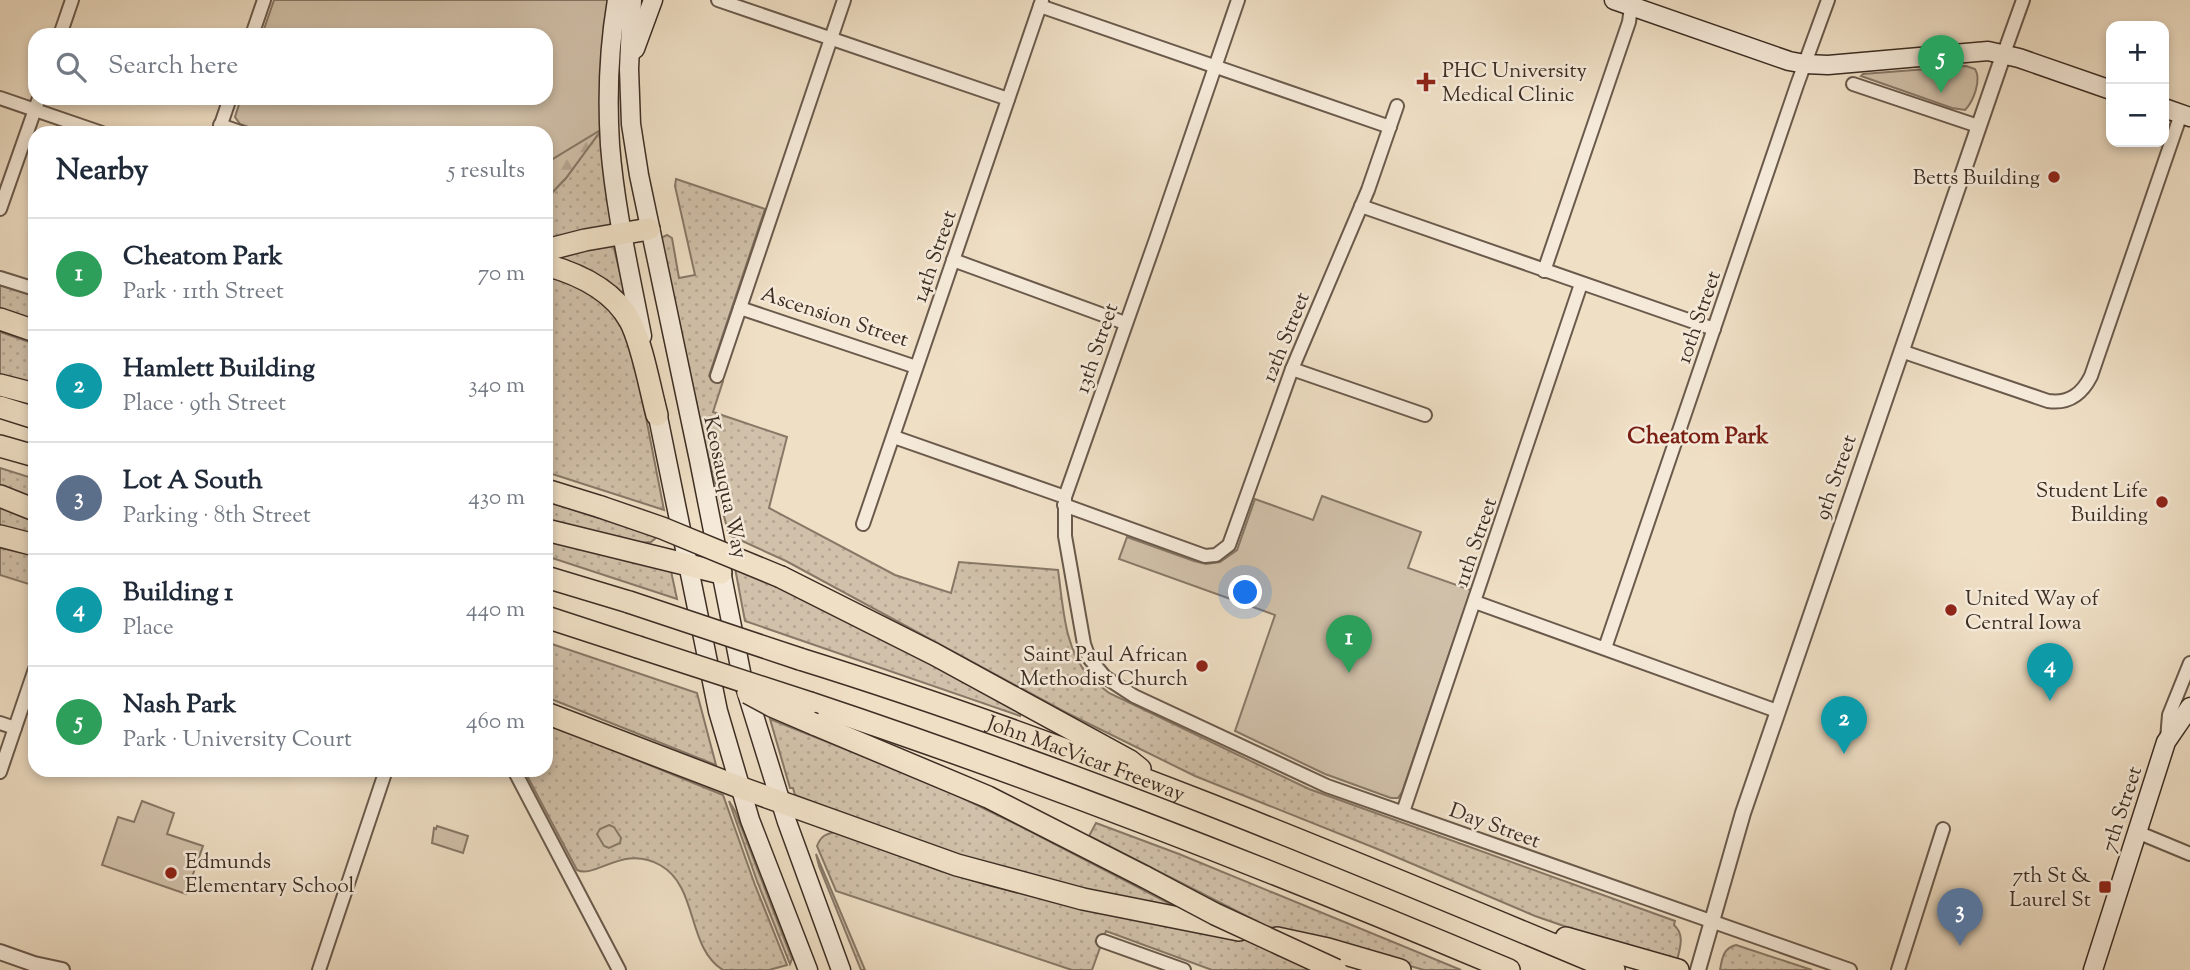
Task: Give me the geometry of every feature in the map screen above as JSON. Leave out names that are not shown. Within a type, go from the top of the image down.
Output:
[{"type":"highway","points":[[553,248],[649,229]]},
{"type":"highway","points":[[553,267],[592,283],[620,307],[631,322],[657,415]]},
{"type":"highway","points":[[0,319],[28,329]]},
{"type":"highway","points":[[0,384],[28,392]]},
{"type":"highway","points":[[0,407],[28,416]]},
{"type":"highway","points":[[0,446],[28,454]]},
{"type":"highway","points":[[553,492],[673,532],[782,577],[923,648],[1130,761],[1157,785]]},
{"type":"highway","points":[[0,496],[28,507]]},
{"type":"highway","points":[[553,532],[721,573]]},
{"type":"highway","points":[[0,536],[28,543]]},
{"type":"highway","name":"John MacVicar Freeway","points":[[553,579],[943,706],[1157,785],[1614,970]]},
{"type":"highway","name":"John MacVicar Freeway","points":[[553,619],[810,703],[988,765],[1250,863],[1509,970]]},
{"type":"highway","points":[[710,671],[772,706],[988,797],[1215,914],[1336,970]]},
{"type":"highway","points":[[553,716],[927,855],[1083,899],[1328,949],[1400,970]]},
{"type":"highway","points":[[1499,922],[1678,970]]},
{"type":"main road","points":[[617,0],[610,67],[610,145],[623,233],[657,415],[718,711],[739,786],[779,900],[808,970]]},
{"type":"main road","name":"Keosauqua Way","points":[[632,0],[629,69],[631,124],[649,229],[742,677],[780,802],[842,970]]},
{"type":"main road","points":[[629,69],[653,0]]},
{"type":"main road","points":[[1626,2],[1772,55],[1805,64],[1828,65],[1988,51],[2004,53],[2106,88]]},
{"type":"main road","points":[[2166,742],[2190,707]]},
{"type":"main road","name":"7th Street","points":[[2093,970],[2166,742]]},
{"type":"street","points":[[62,28],[72,0]]},
{"type":"street","points":[[254,28],[264,0]]},
{"type":"street","points":[[718,0],[1008,99]]},
{"type":"street","points":[[717,376],[844,0]]},
{"type":"street","name":"13th Street","points":[[1134,696],[1105,677],[1089,658],[1080,631],[1065,536],[1064,501],[1238,0]]},
{"type":"street","name":"10th Street","points":[[1605,648],[1828,0]]},
{"type":"street","name":"9th Street","points":[[1698,970],[1743,813],[1777,711],[2023,0]]},
{"type":"street","points":[[1544,271],[1629,22],[1626,2]]},
{"type":"street","points":[[1041,3],[1390,127]]},
{"type":"street","name":"14th Street","points":[[863,524],[1041,3]]},
{"type":"street","points":[[1853,83],[1978,126]]},
{"type":"street","points":[[0,98],[28,103]]},
{"type":"street","points":[[29,126],[37,105]]},
{"type":"street","points":[[39,105],[86,126]]},
{"type":"street","points":[[220,126],[228,105]]},
{"type":"street","name":"12th Street","points":[[1064,501],[1205,556],[1216,555],[1229,545],[1292,369],[1361,206],[1397,106]]},
{"type":"street","points":[[1901,351],[2048,401],[2064,401],[2076,397],[2091,376],[2178,113]]},
{"type":"street","points":[[0,209],[28,130]]},
{"type":"street","points":[[1361,206],[1714,329]]},
{"type":"street","points":[[953,260],[1125,323]]},
{"type":"street","points":[[0,278],[28,287]]},
{"type":"street","name":"11th Street","points":[[1403,812],[1581,284]]},
{"type":"street","name":"Ascension Street","points":[[740,308],[916,367]]},
{"type":"street","points":[[1292,369],[1425,415]]},
{"type":"street","points":[[894,437],[1064,501]]},
{"type":"street","points":[[1475,602],[1777,711]]},
{"type":"street","name":"7th Street","points":[[2166,742],[2169,715],[2190,663]]},
{"type":"street","points":[[0,772],[28,690]]},
{"type":"street","name":"Day Street","points":[[1134,696],[1327,786],[1850,970]]},
{"type":"street","points":[[0,723],[15,728]]},
{"type":"street","points":[[319,970],[384,777]]},
{"type":"street","points":[[518,777],[619,970]]},
{"type":"street","points":[[1898,970],[1943,829]]},
{"type":"street","points":[[2137,832],[2190,855]]},
{"type":"street","points":[[1103,941],[1184,970]]},
{"type":"street","points":[[0,952],[39,967],[62,970]]},
{"type":"green space","points":[[274,0],[608,0],[602,129],[553,159],[553,126],[246,126],[240,124],[235,117],[239,105],[553,105],[553,28],[264,28]]},
{"type":"green space","points":[[1966,66],[1975,69],[1978,79],[1974,96],[1965,110],[1952,108],[1861,76],[1863,74]]},
{"type":"green space","points":[[602,129],[613,223],[610,228],[553,239],[553,192]]},
{"type":"green space","points":[[602,129],[553,192],[553,159]]},
{"type":"green space","points":[[676,179],[765,209],[709,376],[723,381],[713,412],[787,437],[769,508],[895,575],[951,593],[959,562],[1058,570],[1066,625],[1074,652],[1088,675],[1109,693],[1309,789],[1675,921],[1674,925],[1681,937],[1677,961],[1535,916],[1195,776],[1065,712],[786,561],[729,535],[699,422],[661,238],[667,235],[672,238],[679,278],[695,275],[675,186]]},
{"type":"green space","points":[[613,244],[624,290],[619,295],[553,260],[553,256]]},
{"type":"green space","points":[[553,271],[566,274],[618,315],[634,356],[664,510],[553,474]]},
{"type":"green space","points":[[0,285],[28,294],[28,321],[0,312]]},
{"type":"green space","points":[[0,332],[28,342],[28,382],[0,375]]},
{"type":"green space","points":[[0,468],[28,477],[28,497],[0,486]]},
{"type":"green space","points":[[1322,496],[1421,532],[1408,568],[1471,590],[1398,798],[1391,798],[1325,774],[1235,731],[1275,615],[1119,559],[1127,537],[1194,561],[1206,564],[1220,562],[1237,550],[1255,499],[1313,520]]},
{"type":"green space","points":[[0,503],[28,514],[28,533],[0,526]]},
{"type":"green space","points":[[553,503],[657,537],[651,542],[637,543],[553,522]]},
{"type":"green space","points":[[0,541],[28,548],[28,584],[0,575]]},
{"type":"green space","points":[[553,541],[671,571],[677,599],[553,558]]},
{"type":"green space","points":[[735,568],[839,615],[1021,712],[1020,716],[745,621]]},
{"type":"green space","points":[[553,644],[697,693],[716,765],[553,700]]},
{"type":"green space","points":[[770,719],[942,788],[1180,909],[1101,895],[1015,873],[904,836],[795,795],[793,788],[790,788]]},
{"type":"green space","points":[[553,726],[723,795],[787,965],[769,970],[723,970],[711,960],[703,947],[681,887],[660,865],[634,858],[585,872],[577,870],[528,777],[553,777]]},
{"type":"green space","points":[[142,801],[174,813],[167,834],[203,846],[186,894],[102,865],[118,817],[134,822]]},
{"type":"green space","points":[[729,801],[792,959],[790,964],[757,881]]},
{"type":"green space","points":[[1096,823],[1179,854],[1461,970],[1424,970],[1266,926],[1089,836]]},
{"type":"green space","points":[[609,825],[614,827],[621,838],[620,843],[609,848],[604,846],[597,834],[600,829]]},
{"type":"green space","points":[[437,826],[468,836],[463,853],[432,843],[434,828]]},
{"type":"green space","points":[[836,832],[938,870],[991,886],[1240,937],[1311,970],[1212,970],[1106,931],[1092,970],[1072,970],[836,891],[817,846],[824,836]]},
{"type":"green space","points":[[816,854],[865,970],[861,970]]},
{"type":"green space","points":[[1736,945],[1812,970],[1720,970],[1726,951]]},
{"type":"place","name":"PHC University Medical Clinic","points":[[1426,82]]},
{"type":"place","name":"Nash Park","points":[[1941,93]]},
{"type":"place","name":"Betts Building","points":[[2054,177]]},
{"type":"place","name":"Student Life Building","points":[[2162,502]]},
{"type":"place","name":"United Way of Central Iowa","points":[[1951,610]]},
{"type":"place","name":"Saint Paul African Methodist Church","points":[[1202,666]]},
{"type":"place","name":"Cheatom Park","points":[[1349,673]]},
{"type":"place","name":"Building 1","points":[[2050,701]]},
{"type":"place","name":"Hamlett Building","points":[[1844,754]]},
{"type":"place","name":"Edmunds Elementary School","points":[[171,873]]},
{"type":"place","name":"7th St & Laurel St","points":[[2105,887]]},
{"type":"place","name":"Lot A South","points":[[1960,946]]},
{"type":"district","name":"Cheatom Park","points":[[1698,435]]}]
